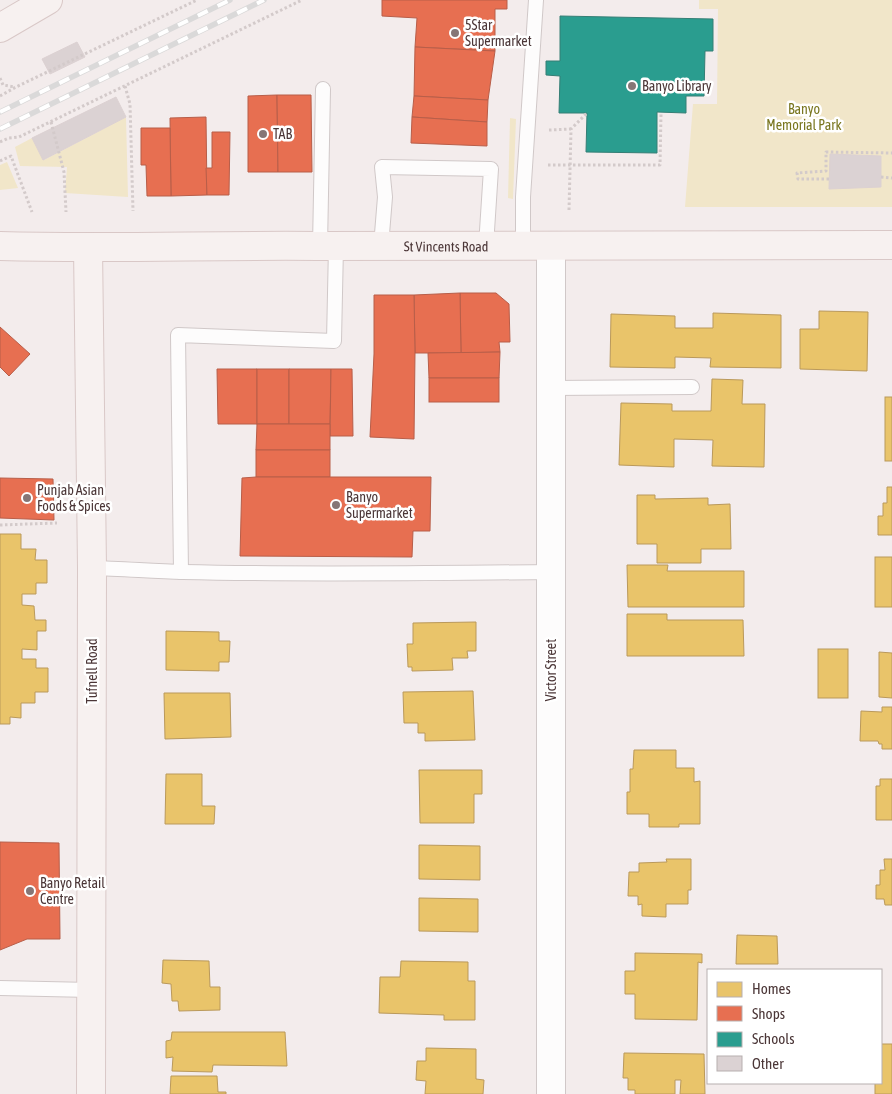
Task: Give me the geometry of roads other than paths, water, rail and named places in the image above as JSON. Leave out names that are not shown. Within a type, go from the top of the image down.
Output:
[{"type":"street","points":[[0,28],[48,0]]},
{"type":"street","name":"St Vincents Road","points":[[0,246],[551,247],[892,245]]},
{"type":"street","name":"Tufnell Road","points":[[88,247],[92,568],[91,1094]]},
{"type":"street","name":"Victor Street","points":[[551,247],[552,1094]]},
{"type":"lane","points":[[523,246],[523,197],[536,0]]},
{"type":"lane","points":[[181,572],[178,335],[334,341],[328,246],[323,89]]},
{"type":"lane","points":[[381,246],[385,197],[382,167],[492,169],[486,246]]},
{"type":"lane","points":[[551,388],[692,387]]},
{"type":"lane","points":[[92,568],[130,568],[181,572],[412,574],[551,572]]},
{"type":"lane","points":[[0,988],[91,990]]},
{"type":"railway","points":[[0,112],[230,0]]},
{"type":"railway","points":[[0,129],[264,0]]},
{"type":"place","name":"5Star Supermarket","points":[[455,33]]},
{"type":"place","name":"Banyo Library","points":[[632,86]]},
{"type":"place","name":"TAB","points":[[263,134]]},
{"type":"place","name":"Punjab Asian Foods & Spices","points":[[27,498]]},
{"type":"place","name":"Banyo Supermarket","points":[[336,505]]},
{"type":"place","name":"Banyo Retail Centre","points":[[30,891]]},
{"type":"park label","name":"Banyo Memorial Park","points":[[804,118]]}]
